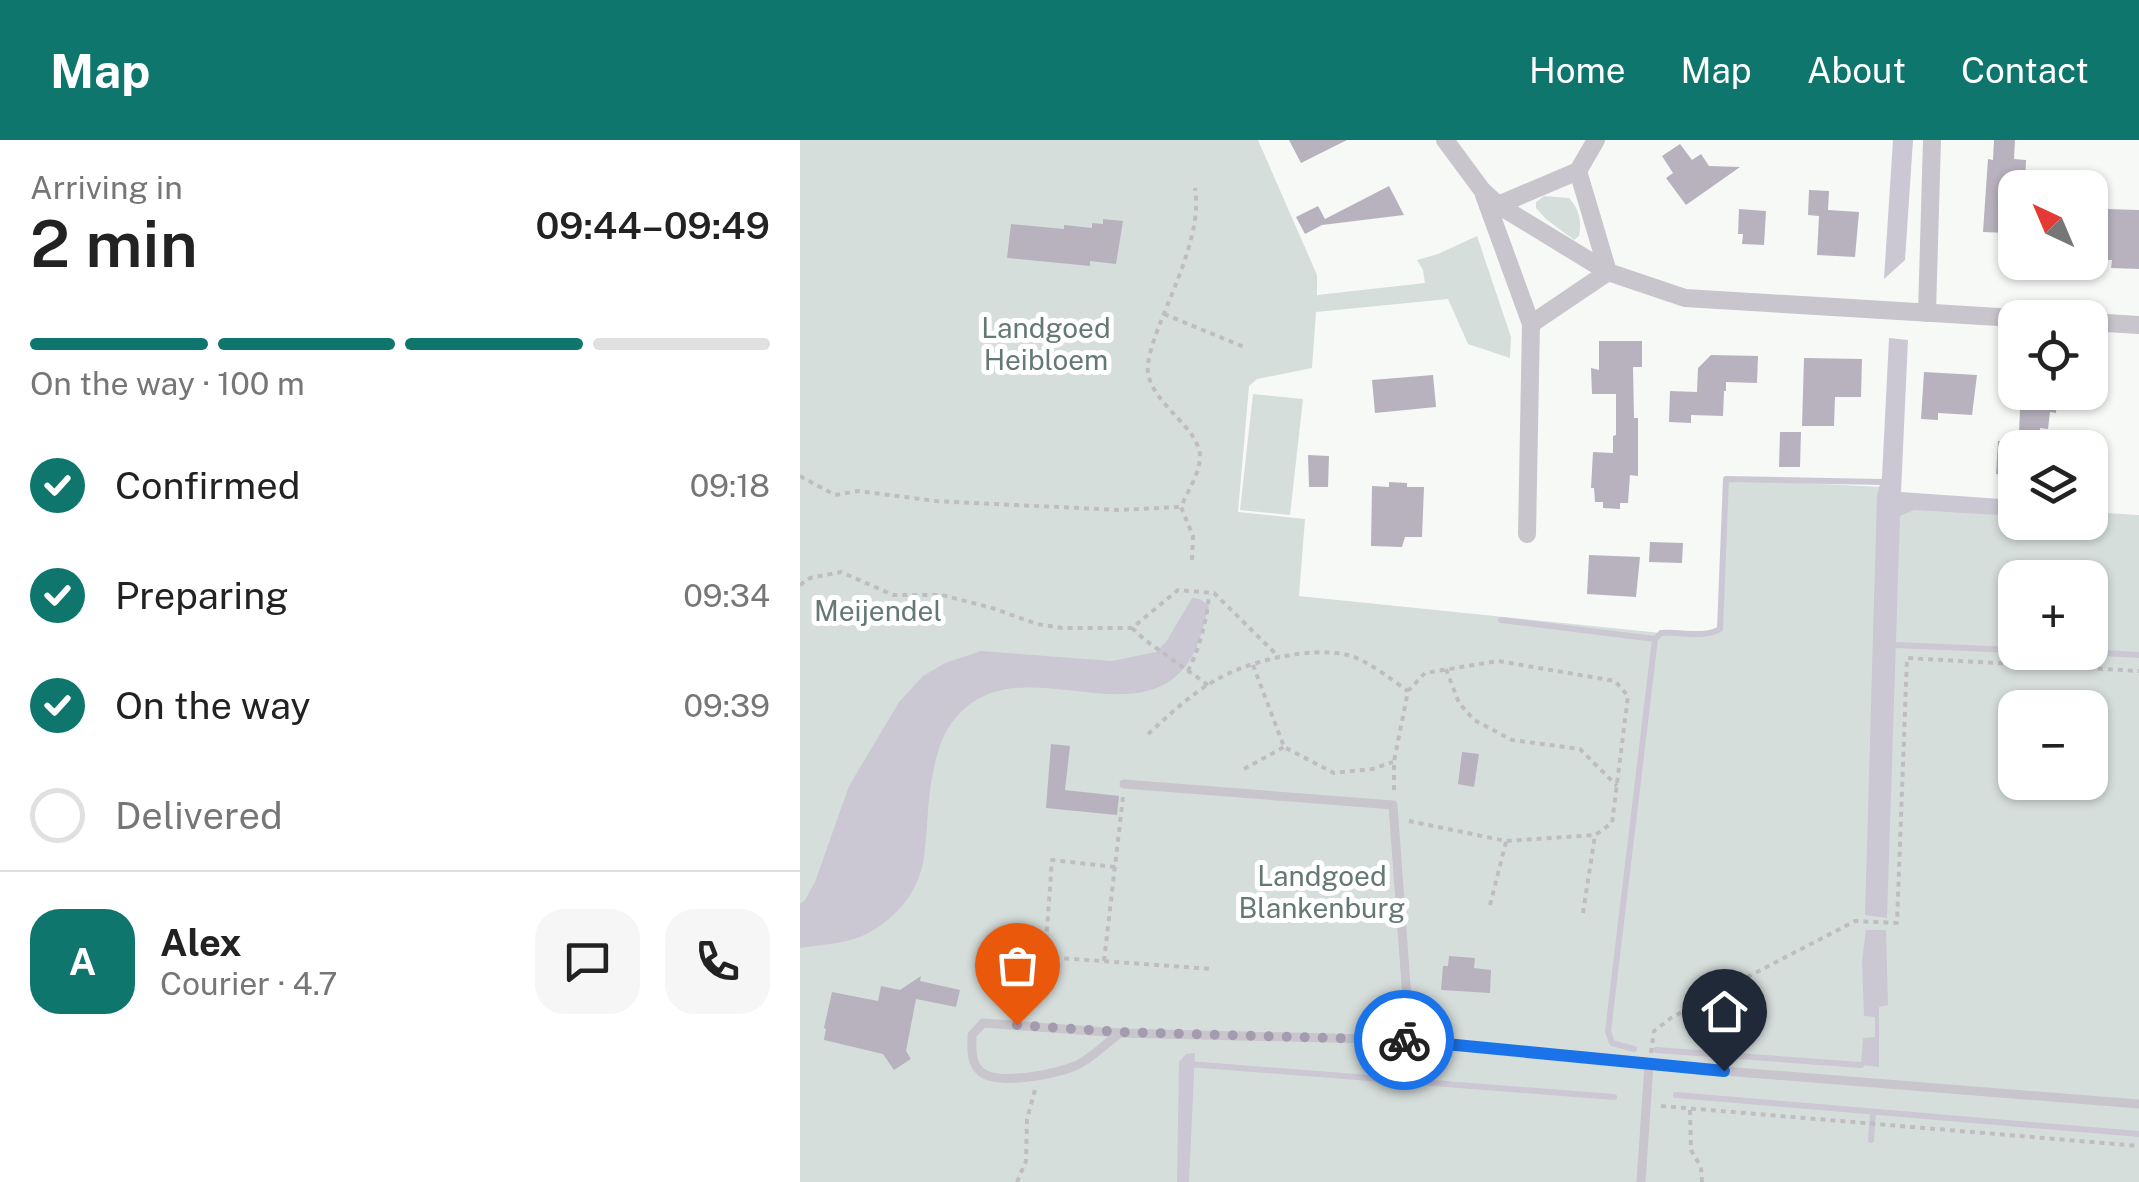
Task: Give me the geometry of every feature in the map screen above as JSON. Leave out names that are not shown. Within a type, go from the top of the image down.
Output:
[{"type":"street","points":[[1445,140],[1498,205],[1608,272],[1685,298],[1998,317]]},
{"type":"street","points":[[1498,205],[1578,171],[1596,140]]},
{"type":"street","points":[[1927,312],[1932,140]]},
{"type":"street","points":[[1578,171],[1608,272]]},
{"type":"street","points":[[1482,190],[1530,324],[1527,534]]},
{"type":"street","points":[[1530,324],[1608,272]]},
{"type":"street","points":[[2108,323],[2139,325]]},
{"type":"lane","points":[[1124,784],[1394,805],[1410,1040]]},
{"type":"lane","points":[[1120,1032],[1077,1065],[1043,1074],[998,1079],[980,1072],[972,1058],[972,1035],[983,1022],[1120,1032],[1410,1040],[1649,1065],[2139,1104]]},
{"type":"lane","points":[[1641,1182],[1649,1065]]},
{"type":"path","points":[[1192,560],[1194,536],[1181,507],[1198,468],[1200,453],[1190,434],[1161,401],[1148,372],[1154,340],[1184,263],[1198,205],[1195,188]]},
{"type":"path","points":[[1164,314],[1244,347]]},
{"type":"path","points":[[800,476],[834,495],[858,492],[936,502],[1117,510],[1181,507]]},
{"type":"path","points":[[800,585],[810,578],[841,572],[893,595],[942,595],[1062,628],[1132,628],[1178,590],[1214,593],[1279,657]]},
{"type":"path","points":[[1188,670],[1196,656],[1209,593]]},
{"type":"path","points":[[1132,628],[1208,685]]},
{"type":"path","points":[[1148,734],[1216,679],[1279,657],[1321,652],[1352,656],[1408,690]]},
{"type":"path","points":[[1649,1065],[1654,1031],[1671,1018],[1855,922],[1897,923],[1908,658],[2139,671]]},
{"type":"path","points":[[1394,805],[1394,761],[1408,690],[1425,672],[1498,661],[1615,682],[1628,696],[1612,823],[1595,835],[1506,841],[1394,818]]},
{"type":"path","points":[[1253,665],[1284,747],[1334,774],[1372,769],[1394,761]]},
{"type":"path","points":[[1446,669],[1459,703],[1474,720],[1512,740],[1580,749],[1617,786]]},
{"type":"path","points":[[1244,769],[1284,747]]},
{"type":"path","points":[[1104,961],[1124,784]]},
{"type":"path","points":[[1583,914],[1595,835]]},
{"type":"path","points":[[1490,906],[1506,841]]},
{"type":"path","points":[[1115,866],[1052,860],[1045,956],[1212,970]]},
{"type":"path","points":[[1017,1182],[1026,1161],[1027,1119],[1043,1074]]},
{"type":"path","points":[[1647,1105],[2139,1146]]},
{"type":"path","points":[[1690,1110],[1690,1150],[1701,1166],[1702,1182]]},
{"type":"green space","name":"Landgoed Blankenburg","points":[[800,140],[1258,140],[1317,275],[1317,295],[1425,283],[1417,260],[1477,236],[1511,337],[1510,358],[1468,344],[1448,299],[1316,312],[1312,368],[1257,379],[1249,386],[1238,512],[1305,519],[1299,596],[1699,634],[1720,628],[1726,479],[1883,487],[1914,502],[1998,507],[1998,540],[2108,540],[2108,513],[2139,515],[2139,1182],[800,1182]]},
{"type":"green space","points":[[1544,196],[1569,198],[1572,202],[1580,226],[1579,236],[1574,240],[1536,208],[1536,202]]},
{"type":"green space","points":[[1253,394],[1303,399],[1290,515],[1240,510]]},
{"type":"shaded area","points":[[1893,140],[1913,140],[1905,260],[1884,279]]},
{"type":"shaded area","points":[[1889,338],[1908,340],[1901,492],[1998,499],[1998,515],[1914,510],[1900,516],[1887,918],[1865,915],[1877,495],[1882,477]]},
{"type":"shaded area","points":[[1192,598],[1209,606],[1201,635],[1188,663],[1166,683],[1139,693],[1110,694],[1016,688],[987,695],[961,712],[946,733],[937,756],[924,857],[911,894],[894,915],[860,937],[800,948],[800,904],[815,882],[849,786],[899,702],[923,676],[945,663],[981,651],[1112,661],[1156,652]]},
{"type":"shaded area","points":[[1866,930],[1886,930],[1888,1005],[1879,1007],[1879,1067],[1861,1065],[1863,1038],[1875,1037],[1875,1017],[1864,1016],[1862,961]]},
{"type":"shaded area","points":[[1195,1053],[1189,1182],[1177,1182],[1179,1062],[1186,1054]]},
{"type":"building","points":[[1289,140],[1347,140],[1301,163]]},
{"type":"building","points":[[1994,140],[2015,140],[2014,159],[2026,160],[2026,170],[1998,170],[1998,233],[1983,232],[1988,159],[1993,160]]},
{"type":"building","points":[[1680,144],[1692,160],[1701,154],[1709,166],[1740,167],[1686,205],[1666,178],[1673,173],[1662,156]]},
{"type":"building","points":[[1389,186],[1404,215],[1322,225],[1305,234],[1296,217],[1318,206],[1325,219]]},
{"type":"building","points":[[1809,190],[1829,191],[1828,210],[1859,212],[1855,257],[1817,255],[1819,216],[1808,215]]},
{"type":"building","points":[[1739,209],[1766,211],[1764,245],[1742,244],[1743,234],[1738,234]]},
{"type":"building","points":[[2108,209],[2139,210],[2139,269],[2111,268],[2112,260],[2108,260]]},
{"type":"building","points":[[1103,219],[1123,221],[1116,264],[1090,261],[1090,266],[1007,258],[1011,224],[1092,228],[1092,223],[1103,224]]},
{"type":"building","points":[[1599,341],[1642,341],[1642,367],[1633,367],[1638,476],[1630,475],[1628,503],[1620,503],[1620,509],[1603,508],[1603,502],[1595,502],[1591,488],[1593,452],[1613,453],[1616,435],[1616,394],[1592,394],[1591,368],[1599,370]]},
{"type":"building","points":[[1711,355],[1758,356],[1757,383],[1726,382],[1723,416],[1691,415],[1691,423],[1669,422],[1670,391],[1697,392],[1698,368]]},
{"type":"building","points":[[1804,358],[1862,359],[1861,397],[1835,397],[1834,426],[1802,426]]},
{"type":"building","points":[[1924,372],[1977,375],[1972,415],[1938,413],[1938,420],[1921,419]]},
{"type":"building","points":[[1433,375],[1436,407],[1375,413],[1372,380]]},
{"type":"building","points":[[2020,410],[2056,410],[2050,412],[2048,429],[2019,430]]},
{"type":"building","points":[[1780,432],[1801,432],[1800,467],[1779,467]]},
{"type":"building","points":[[1308,455],[1329,456],[1328,487],[1309,487]]},
{"type":"building","points":[[1389,482],[1424,487],[1422,537],[1405,537],[1402,547],[1371,546],[1372,486],[1389,487]]},
{"type":"building","points":[[1650,542],[1683,543],[1682,563],[1649,562]]},
{"type":"building","points":[[1589,555],[1640,557],[1636,597],[1587,594]]},
{"type":"building","points":[[1051,744],[1070,746],[1065,790],[1119,796],[1117,815],[1046,808]]},
{"type":"building","points":[[1462,752],[1479,754],[1474,787],[1458,784]]},
{"type":"building","points":[[1449,956],[1475,958],[1474,968],[1491,970],[1490,993],[1441,990],[1443,966],[1448,966]]},
{"type":"building","points":[[921,976],[920,981],[960,990],[956,1007],[916,999],[906,1051],[911,1059],[894,1070],[883,1054],[824,1040],[832,992],[878,1001],[881,986],[900,990]]},
{"type":"waterway","points":[[1634,1049],[1612,1043],[1608,1031],[1655,639],[1661,633],[1699,634],[1720,629],[1726,479],[1882,482]]},
{"type":"waterway","points":[[1501,620],[1655,639]]},
{"type":"waterway","points":[[1896,645],[1998,649]]},
{"type":"waterway","points":[[2108,653],[2139,655]]},
{"type":"waterway","points":[[1656,1050],[1861,1065]]},
{"type":"waterway","points":[[1188,1064],[1614,1097]]},
{"type":"waterway","points":[[1676,1095],[2139,1134]]},
{"type":"waterway","points":[[1871,1140],[1873,1112]]},
{"type":"way so far","points":[[1017,1025],[1120,1032],[1404,1040]]},
{"type":"route","points":[[1404,1040],[1724,1071]]},
{"type":"park label","name":"Landgoed Heibloem","points":[[1046,344]]},
{"type":"park label","name":"Meijendel","points":[[878,611]]}]
